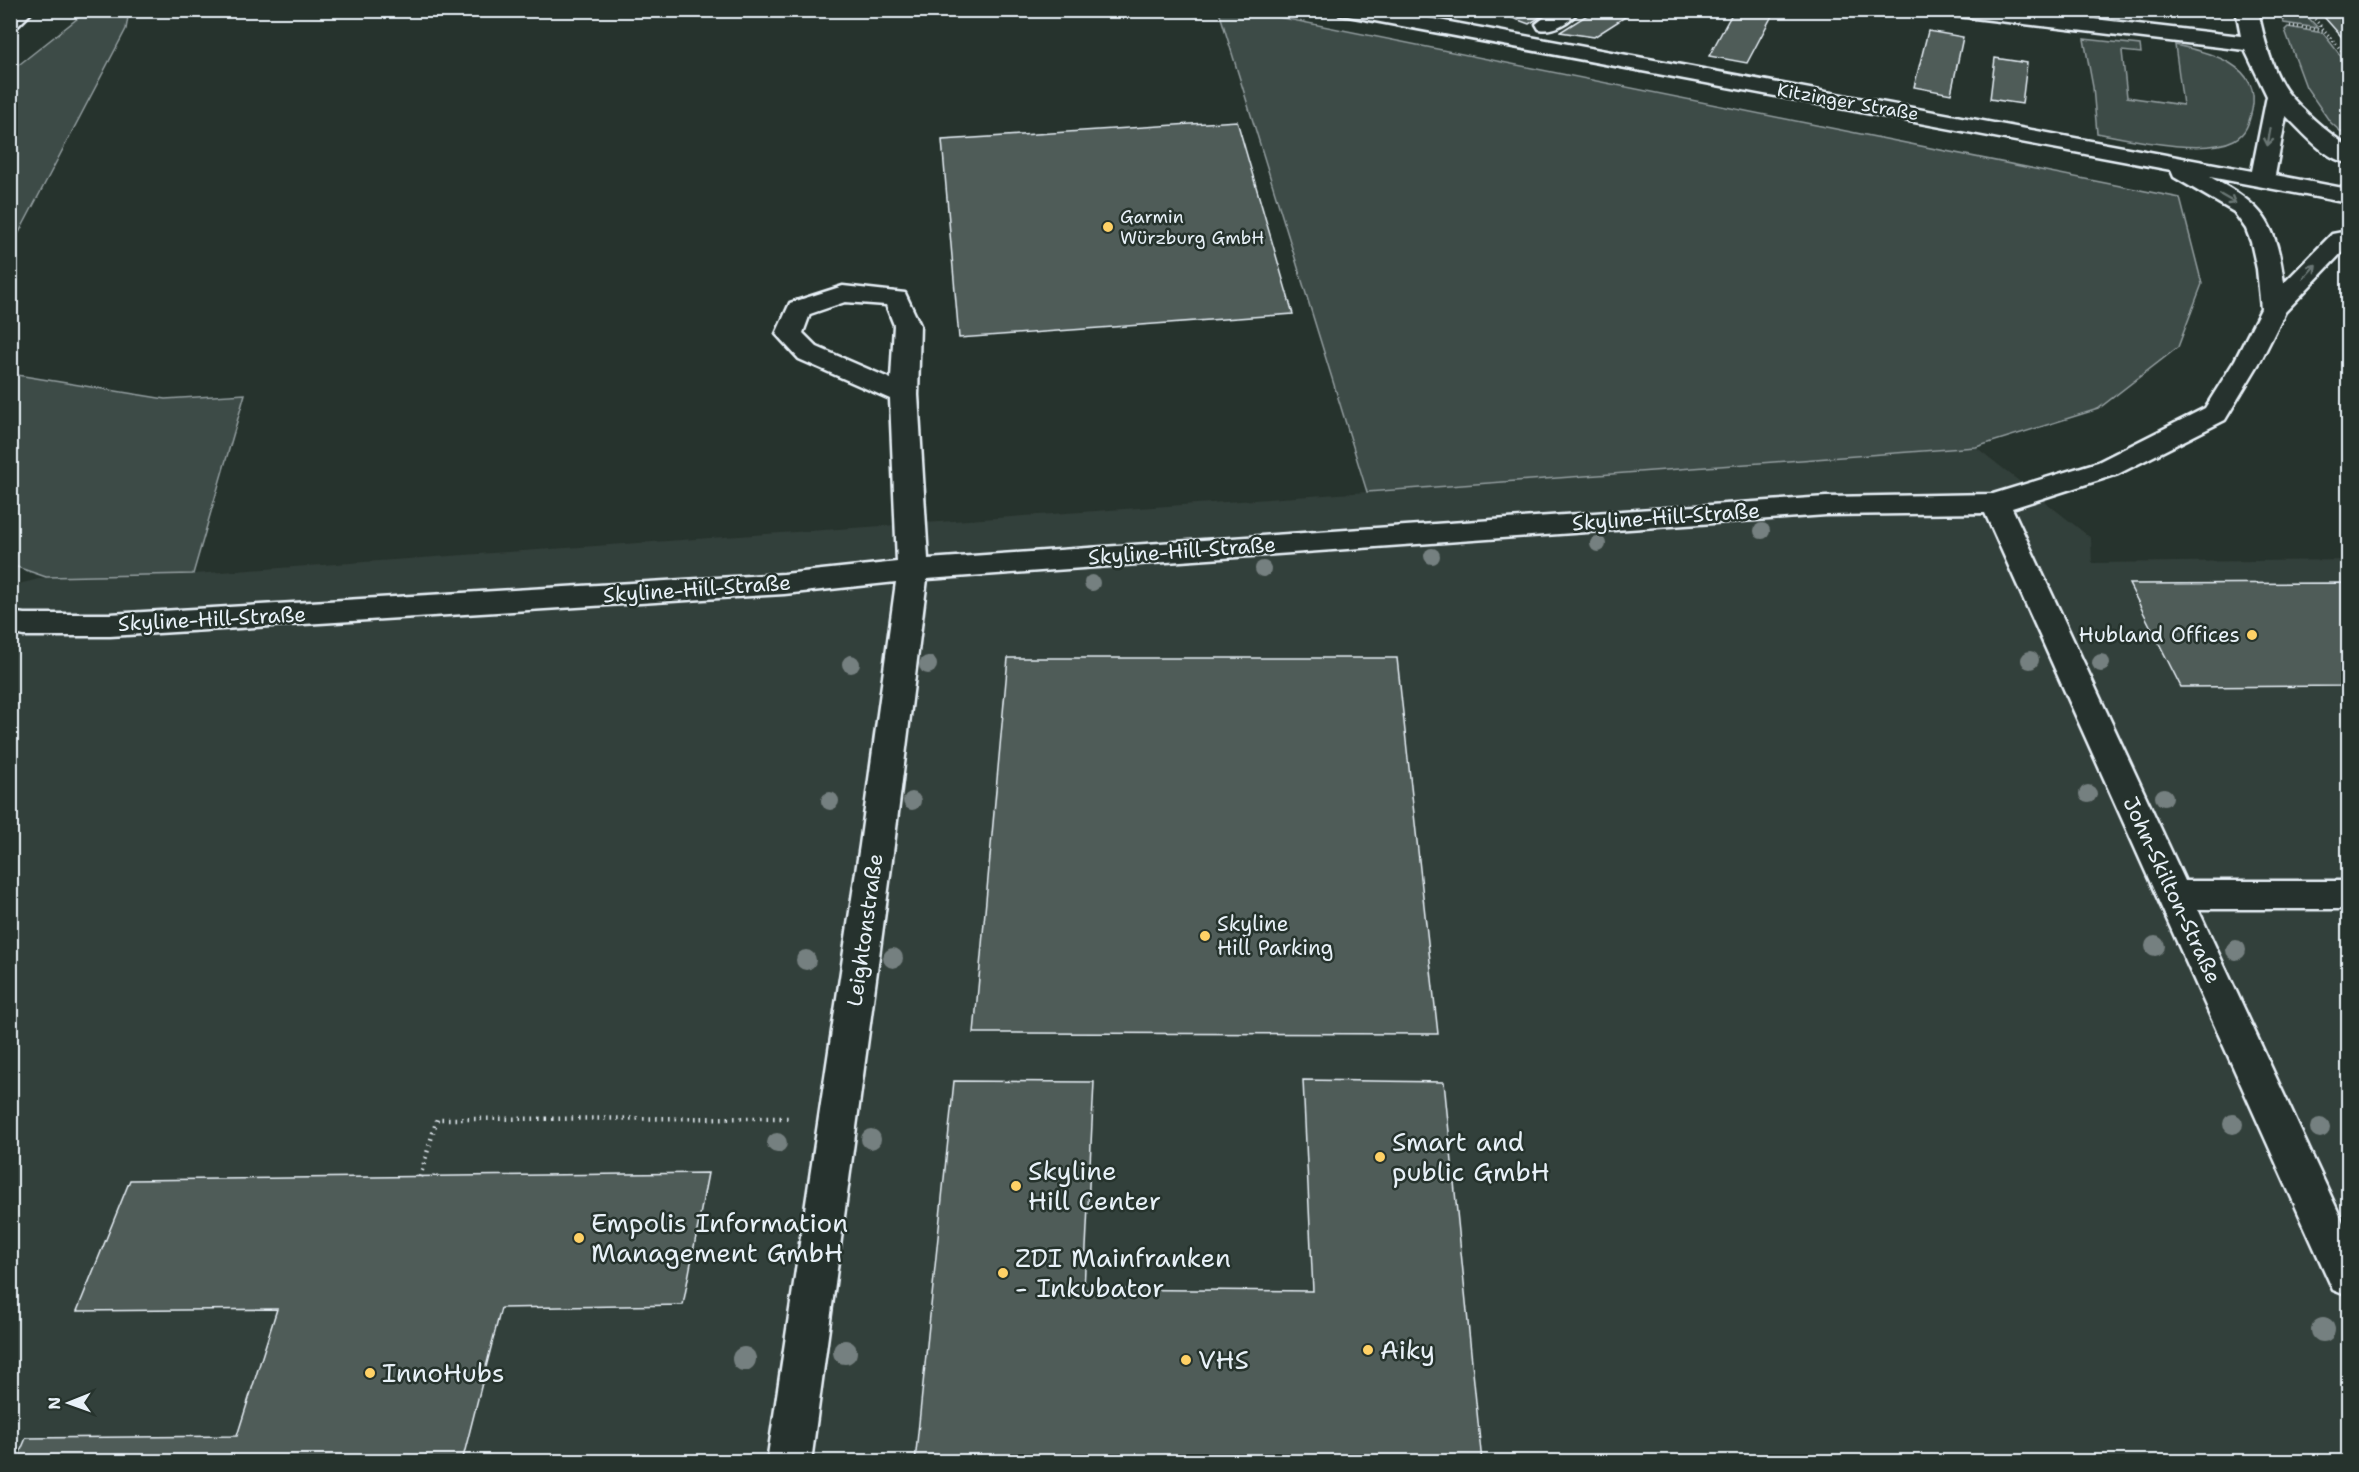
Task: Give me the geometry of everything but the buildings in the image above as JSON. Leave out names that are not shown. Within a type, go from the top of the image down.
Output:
[{"type":"street","points":[[10,21],[24,10]]},
{"type":"street","name":"Kitzinger Straße","points":[[1348,10],[2159,159],[2337,194]]},
{"type":"street","points":[[1547,24],[1569,10]]},
{"type":"street","points":[[1958,10],[2253,44]]},
{"type":"street","points":[[2247,10],[2253,44],[2278,96],[2328,143],[2349,156]]},
{"type":"street","points":[[2262,179],[2278,96]]},
{"type":"street","points":[[2328,143],[2337,194]]},
{"type":"street","points":[[2159,159],[2243,208],[2260,234],[2269,255],[2274,309]]},
{"type":"street","name":"Skyline-Hill-Straße","points":[[10,622],[24,625],[110,625],[784,584],[913,570],[1826,506],[1995,503],[2108,468],[2215,414],[2248,360],[2274,309],[2341,239],[2349,238]]},
{"type":"street","name":"Leightonstraße","points":[[789,1461],[839,1118],[913,570],[904,395],[907,325],[896,298],[843,294],[799,309],[789,334],[808,354],[904,395]]},
{"type":"street","name":"John-Skilton-Straße","points":[[1995,503],[2349,1277]]},
{"type":"street","points":[[2174,895],[2349,894]]},
{"type":"path","points":[[2307,10],[2349,58]]},
{"type":"path","points":[[420,1177],[437,1119],[839,1118]]},
{"type":"shaded area","points":[[87,11],[129,11],[126,29],[11,248],[11,71]]},
{"type":"shaded area","points":[[1219,11],[1248,11],[2180,198],[2202,284],[2178,347],[2098,409],[1976,447],[1367,492]]},
{"type":"shaded area","points":[[2279,11],[2302,11],[2318,28],[2284,23]]},
{"type":"shaded area","points":[[2288,27],[2323,33],[2348,65],[2348,138],[2330,122],[2306,87],[2285,30]]},
{"type":"shaded area","points":[[2084,39],[2140,45],[2141,53],[2122,51],[2127,97],[2183,105],[2175,45],[2203,52],[2230,63],[2249,82],[2253,95],[2252,110],[2246,128],[2234,140],[2221,145],[2204,146],[2166,145],[2097,133],[2093,87]]},
{"type":"shaded area","points":[[11,374],[165,399],[245,394],[193,574],[46,577],[11,565]]},
{"type":"shaded area","points":[[1976,447],[2091,538],[2092,563],[2348,560],[2348,1461],[11,1462],[11,586],[46,577],[193,574]]},
{"type":"place","name":"Garmin Würzburg GmbH","points":[[1108,227]]},
{"type":"place","name":"Hubland Offices","points":[[2252,635]]},
{"type":"place","name":"Skyline Hill Parking","points":[[1205,936]]},
{"type":"place","name":"Smart and public GmbH","points":[[1380,1157]]},
{"type":"place","name":"Skyline Hill Center","points":[[1016,1186]]},
{"type":"place","name":"Empolis Information Management GmbH","points":[[579,1238]]},
{"type":"place","name":"ZDI Mainfranken - Inkubator","points":[[1003,1273]]},
{"type":"place","name":"Aiky","points":[[1368,1350]]},
{"type":"place","name":"VHS","points":[[1186,1360]]},
{"type":"place","name":"InnoHubs","points":[[370,1373]]}]
